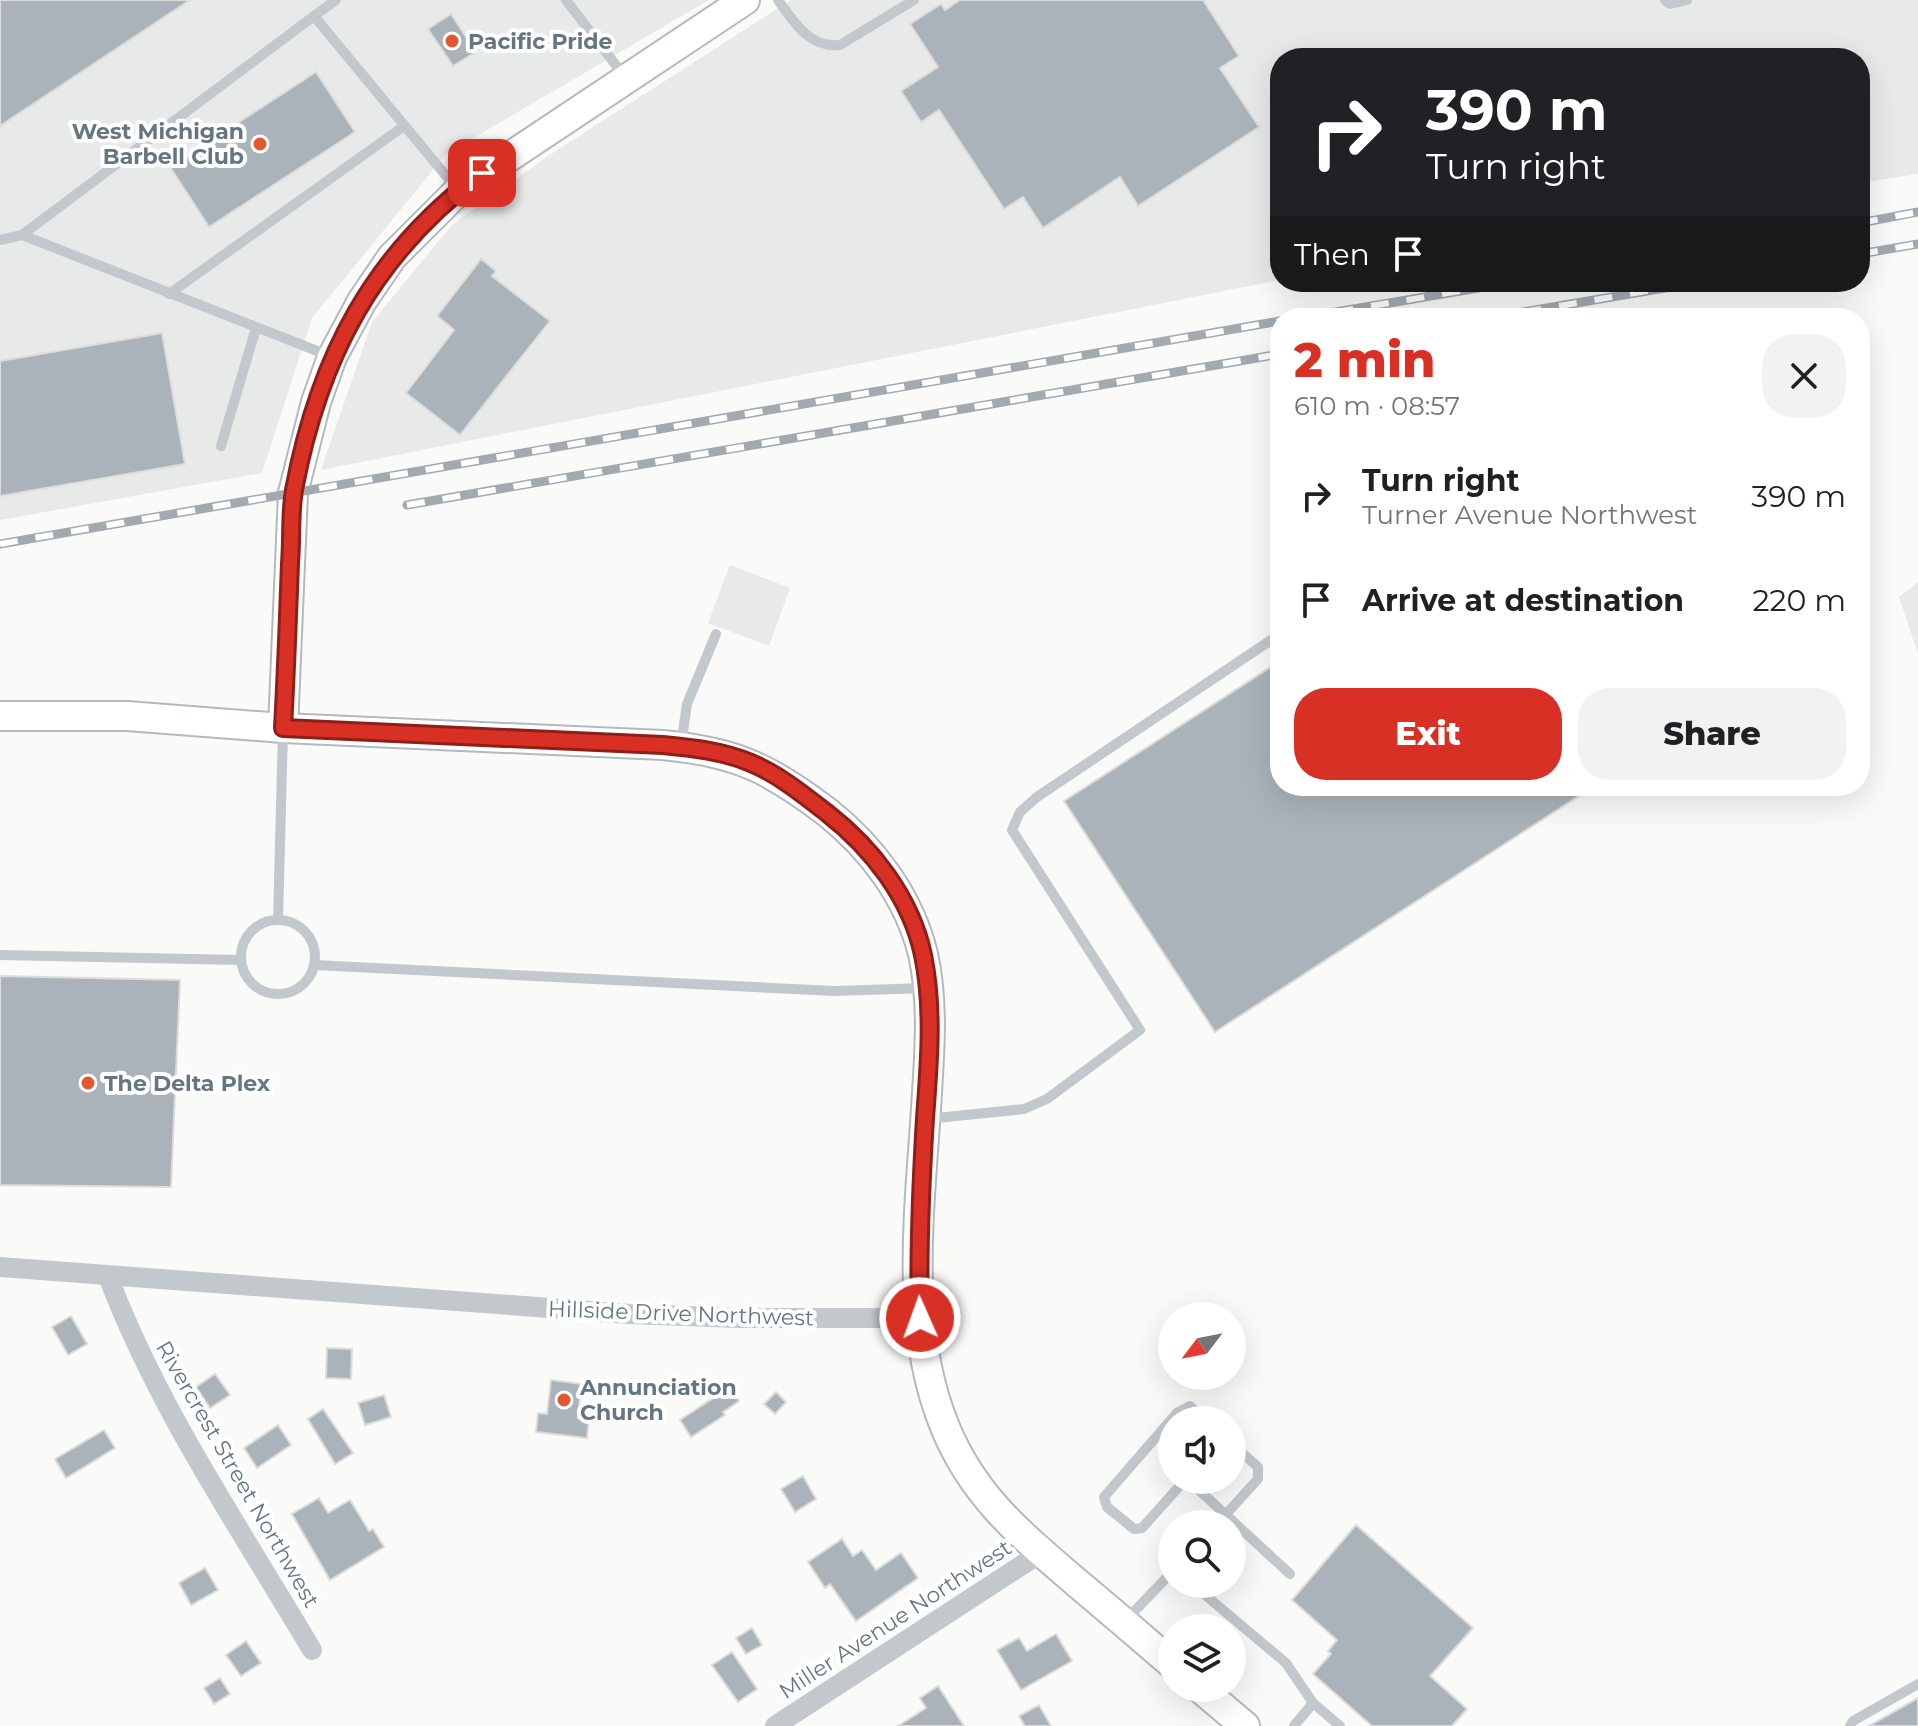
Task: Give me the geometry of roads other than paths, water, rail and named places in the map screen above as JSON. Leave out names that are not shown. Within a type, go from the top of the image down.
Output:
[{"type":"main road","points":[[283,728],[293,493],[316,402],[332,357],[362,301],[392,257],[458,191],[745,0]]},
{"type":"main road","points":[[0,716],[127,716],[283,728],[707,750],[752,763],[803,794],[854,834],[877,860],[913,924],[923,956],[930,1012],[918,1255],[920,1318],[935,1399],[957,1453],[1002,1517],[1158,1652]]},
{"type":"main road","points":[[1217,1702],[1245,1726]]},
{"type":"street","name":"Hillside Drive Northwest","points":[[0,1267],[630,1314],[739,1318],[920,1318]]},
{"type":"street","name":"Rivercrest Street Northwest","points":[[108,1276],[130,1333],[171,1413],[312,1650]]},
{"type":"street","name":"Miller Avenue Northwest","points":[[775,1726],[1042,1552]]},
{"type":"lane","points":[[0,240],[22,235],[336,0]]},
{"type":"lane","points":[[566,0],[626,78]]},
{"type":"lane","points":[[778,0],[798,28],[814,41],[827,46],[840,45],[914,0]]},
{"type":"lane","points":[[1665,0],[1670,4],[1687,0]]},
{"type":"lane","points":[[314,16],[458,191]]},
{"type":"lane","points":[[169,294],[404,126]]},
{"type":"lane","points":[[22,235],[332,357]]},
{"type":"lane","points":[[221,446],[256,328]]},
{"type":"lane","points":[[681,747],[687,704],[716,634]]},
{"type":"lane","points":[[925,1119],[1024,1109],[1047,1099],[1140,1030],[1012,830],[1020,812],[1037,797],[1270,641]]},
{"type":"lane","points":[[278,920],[283,728]]},
{"type":"lane","points":[[278,920],[288,921],[306,934],[315,954],[310,976],[295,991],[274,995],[264,992],[247,979],[240,960],[241,949],[250,932],[268,921],[278,920]]},
{"type":"lane","points":[[0,955],[240,960]]},
{"type":"lane","points":[[314,965],[834,991],[927,988]]},
{"type":"lane","points":[[1158,1435],[1104,1497],[1107,1507],[1134,1529],[1142,1528],[1173,1494]]},
{"type":"lane","points":[[1246,1456],[1258,1467],[1258,1479],[1246,1492]]},
{"type":"lane","points":[[1202,1494],[1221,1510]]},
{"type":"lane","points":[[1230,1510],[1244,1494]]},
{"type":"lane","points":[[1246,1533],[1290,1574]]},
{"type":"lane","points":[[1124,1623],[1158,1587]]},
{"type":"lane","points":[[1209,1598],[1286,1663],[1313,1703],[1340,1726]]},
{"type":"lane","points":[[1850,1726],[1853,1721],[1918,1684]]},
{"type":"lane","points":[[1294,1726],[1313,1703]]},
{"type":"railway","points":[[1870,221],[1918,212]]},
{"type":"railway","points":[[1870,252],[1918,244]]},
{"type":"railway","points":[[1359,308],[1455,292]]},
{"type":"railway","points":[[1547,308],[1641,292]]},
{"type":"railway","points":[[0,544],[1270,323]]},
{"type":"railway","points":[[407,505],[1270,356]]},
{"type":"place","name":"Pacific Pride","points":[[452,41]]},
{"type":"place","name":"West Michigan Barbell Club","points":[[260,144]]},
{"type":"place","name":"The Delta Plex","points":[[88,1083]]},
{"type":"place","name":"Annunciation Church","points":[[564,1400]]}]
